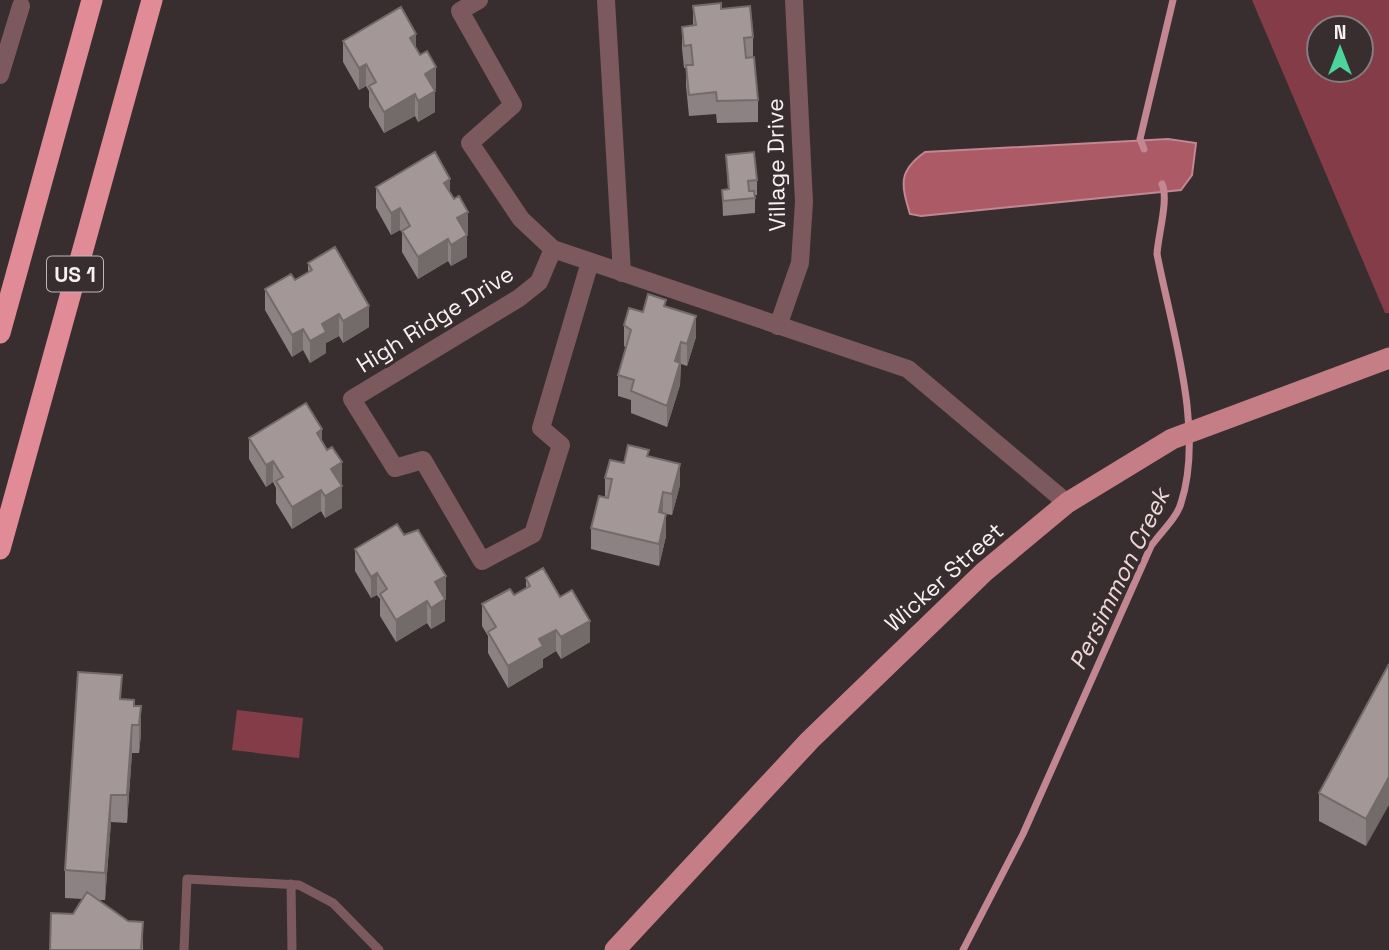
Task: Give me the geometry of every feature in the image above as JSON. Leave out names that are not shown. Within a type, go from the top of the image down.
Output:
[{"type":"highway","name":"US 1","points":[[0,333],[92,0]]},
{"type":"highway","name":"US 1","points":[[0,549],[152,0]]},
{"type":"main road","name":"Wicker Street","points":[[615,950],[820,731],[984,572],[1067,503],[1172,439],[1389,358]]},
{"type":"street","points":[[479,0],[460,11],[513,105],[470,143],[521,219],[553,249],[908,369],[1067,503]]},
{"type":"street","points":[[606,0],[622,273]]},
{"type":"street","name":"Village Drive","points":[[778,326],[800,263],[804,202],[794,0]]},
{"type":"street","points":[[0,75],[21,6]]},
{"type":"street","name":"High Ridge Drive","points":[[553,249],[539,282],[519,298],[352,399],[395,468],[424,460],[482,561],[533,534],[561,446],[541,428],[590,262]]},
{"type":"lane","points":[[184,950],[187,879],[299,884],[333,903],[379,950]]},
{"type":"lane","points":[[291,884],[292,950]]},
{"type":"shaded area","points":[[1252,0],[1389,0],[1389,313],[1385,313]]},
{"type":"shaded area","points":[[1168,139],[1196,143],[1192,175],[1181,190],[921,216],[910,214],[905,194],[906,172],[925,152]]},
{"type":"shaded area","points":[[237,710],[303,718],[299,758],[232,750]]},
{"type":"building","points":[[721,3],[721,9],[750,6],[753,37],[744,38],[746,58],[754,57],[758,100],[717,101],[716,92],[689,95],[686,65],[693,65],[691,45],[684,46],[682,27],[696,25],[693,6]]},
{"type":"building","points":[[401,7],[416,34],[410,38],[420,55],[427,51],[436,67],[425,74],[435,91],[418,101],[415,94],[384,112],[369,86],[376,82],[366,64],[359,68],[343,41]]},
{"type":"building","points":[[435,152],[450,179],[444,183],[454,199],[459,196],[468,212],[457,218],[467,235],[451,245],[448,239],[418,257],[402,231],[410,226],[400,208],[391,213],[376,187]]},
{"type":"building","points":[[754,152],[757,180],[748,181],[749,191],[754,191],[755,198],[723,201],[722,190],[729,189],[726,155]]},
{"type":"building","points":[[335,247],[369,306],[343,321],[339,314],[322,324],[326,332],[310,341],[303,329],[292,335],[265,289],[291,274],[295,280],[312,270],[308,263]]},
{"type":"building","points":[[648,294],[666,300],[664,306],[696,316],[687,344],[681,342],[675,361],[680,363],[667,406],[631,391],[634,380],[618,375],[631,330],[624,325],[629,308],[643,312]]},
{"type":"building","points":[[306,403],[322,429],[317,433],[327,450],[332,447],[342,462],[331,469],[342,486],[325,496],[321,490],[292,507],[276,481],[283,477],[273,461],[266,465],[249,438]]},
{"type":"building","points":[[628,445],[649,450],[647,456],[680,464],[672,494],[663,492],[659,512],[666,514],[659,544],[591,528],[599,496],[608,498],[612,479],[605,478],[610,460],[624,463]]},
{"type":"building","points":[[397,524],[404,535],[418,530],[446,576],[435,582],[445,599],[431,608],[427,601],[396,620],[380,594],[387,589],[377,573],[371,577],[355,549]]},
{"type":"building","points":[[543,568],[560,597],[572,590],[590,621],[561,637],[556,630],[539,639],[543,646],[508,666],[488,632],[496,627],[482,604],[510,589],[514,595],[530,586],[526,578]]},
{"type":"building","points":[[1389,664],[1389,777],[1366,819],[1319,793]]},
{"type":"building","points":[[78,672],[122,675],[120,699],[134,700],[134,706],[141,706],[139,725],[132,725],[127,795],[111,795],[105,873],[65,870]]},
{"type":"building","points":[[87,892],[128,921],[143,922],[141,950],[50,950],[51,913],[73,914]]},
{"type":"waterway","name":"Persimmon Creek","points":[[1144,149],[1140,139],[1173,0]]},
{"type":"waterway","name":"Persimmon Creek","points":[[963,950],[1023,834],[1151,546],[1172,520],[1181,503],[1187,474],[1188,411],[1157,254],[1164,208],[1162,184]]}]
